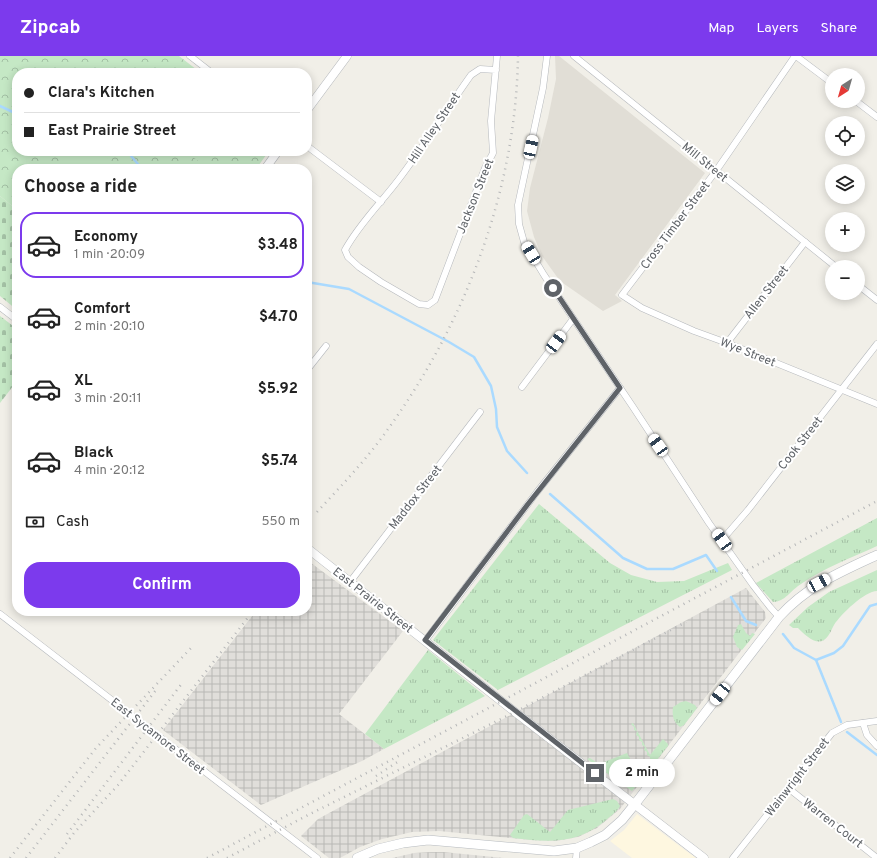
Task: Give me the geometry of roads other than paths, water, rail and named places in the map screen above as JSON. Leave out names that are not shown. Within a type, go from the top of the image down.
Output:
[{"type":"main road","points":[[357,858],[378,849],[403,843],[428,840],[554,851],[576,848],[605,835],[622,820],[635,804],[779,616],[798,598],[819,583],[877,555]]},
{"type":"street","points":[[190,56],[206,68]]},
{"type":"street","points":[[312,103],[347,56]]},
{"type":"street","name":"Jackson Street","points":[[428,305],[435,300],[485,168],[493,153],[491,121],[497,56]]},
{"type":"street","points":[[547,56],[543,88],[518,205],[519,224],[524,242],[709,523],[766,602],[779,616]]},
{"type":"street","name":"Mill Street","points":[[574,56],[828,260]]},
{"type":"street","points":[[796,56],[825,78]]},
{"type":"street","name":"Cross Timber Street","points":[[622,295],[716,171],[796,56]]},
{"type":"street","name":"Hill Alley Street","points":[[428,305],[419,304],[380,282],[348,257],[345,250],[352,237],[381,202],[427,140],[471,75],[480,69],[496,70]]},
{"type":"street","points":[[865,108],[877,117]]},
{"type":"street","points":[[312,150],[381,202]]},
{"type":"street","points":[[268,164],[274,156]]},
{"type":"street","name":"Allen Street","points":[[727,343],[806,242]]},
{"type":"street","points":[[865,291],[877,300]]},
{"type":"street","name":"Wye Street","points":[[622,295],[648,311],[694,331],[877,404]]},
{"type":"street","points":[[0,307],[12,316]]},
{"type":"street","points":[[522,387],[574,319]]},
{"type":"street","name":"Cook Street","points":[[722,540],[748,510],[877,344]]},
{"type":"street","points":[[312,364],[326,346]]},
{"type":"street","points":[[425,640],[528,504],[620,388]]},
{"type":"street","name":"Maddox Street","points":[[350,582],[480,412]]},
{"type":"street","name":"East Prairie Street","points":[[312,552],[704,858]]},
{"type":"street","name":"East Sycamore Street","points":[[0,614],[317,858]]},
{"type":"street","name":"Wainwright Street","points":[[733,858],[832,733],[847,725],[877,721]]},
{"type":"street","points":[[863,723],[867,735],[877,746]]},
{"type":"street","name":"Warren Court","points":[[788,788],[877,858]]},
{"type":"street","points":[[576,848],[576,858]]},
{"type":"waterway","points":[[0,106],[12,112]]},
{"type":"waterway","points":[[131,156],[138,164]]},
{"type":"waterway","points":[[312,283],[349,289],[449,342],[474,357],[491,386],[496,409],[497,427],[507,451],[527,473]]},
{"type":"waterway","points":[[550,494],[623,558],[647,569],[673,569],[706,555],[717,571]]},
{"type":"waterway","points":[[731,597],[746,621],[756,625]]},
{"type":"waterway","points":[[783,634],[794,648],[816,660],[834,653],[843,646],[870,606],[877,604]]},
{"type":"waterway","points":[[816,660],[841,722]]},
{"type":"waterway","points":[[847,732],[877,755]]},
{"type":"railway","points":[[317,512],[363,461],[388,429],[416,387],[441,344],[463,299],[482,252],[497,204],[508,156],[515,106],[518,56]]},
{"type":"railway","points":[[207,858],[877,501]]},
{"type":"railway","points":[[55,858],[74,833],[118,785],[249,616]]},
{"type":"railway","points":[[227,858],[308,815],[515,712],[686,622]]},
{"type":"railway","points":[[10,858],[96,748],[192,647]]},
{"type":"railway","points":[[67,834],[183,682]]},
{"type":"railway","points":[[26,858],[156,690]]},
{"type":"railway","points":[[376,776],[399,761]]}]
